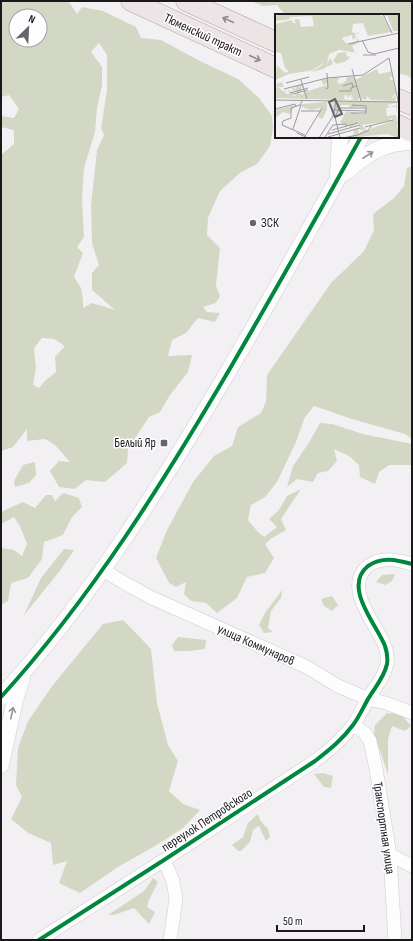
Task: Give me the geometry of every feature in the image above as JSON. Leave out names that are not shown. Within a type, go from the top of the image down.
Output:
[{"type":"main road","name":"Тюменский тракт","points":[[131,1],[275,68]]},
{"type":"main road","name":"Тюменский тракт","points":[[186,1],[275,42]]},
{"type":"main road","points":[[399,99],[412,105]]},
{"type":"main road","points":[[399,126],[412,132]]},
{"type":"street","points":[[338,180],[340,138]]},
{"type":"street","points":[[1,697],[46,646],[103,570],[145,508],[187,442],[260,318],[360,138]]},
{"type":"street","points":[[338,180],[358,162],[377,149],[403,142],[412,142]]},
{"type":"street","name":"переулок Петровского","points":[[39,940],[315,761],[335,745],[353,725],[382,678],[385,671],[387,658],[384,644],[360,595],[360,576],[366,568],[381,560],[388,559],[412,564]]},
{"type":"street","name":"улица Коммунаров","points":[[103,570],[150,597],[307,667],[338,686],[368,699],[386,702],[412,713]]},
{"type":"street","points":[[1,765],[15,700],[24,672]]},
{"type":"street","name":"Транспортная улица","points":[[353,725],[365,734],[370,741],[376,769],[390,855],[395,940]]},
{"type":"street","points":[[390,855],[412,866]]},
{"type":"street","points":[[164,860],[173,881],[176,899],[170,940]]},
{"type":"green space","points":[[1,1],[69,2],[77,14],[82,7],[103,11],[136,27],[141,38],[161,40],[238,79],[259,98],[272,116],[273,128],[270,146],[257,164],[241,172],[220,191],[208,218],[207,235],[220,248],[216,286],[220,296],[216,303],[203,307],[207,312],[220,313],[215,322],[198,318],[186,333],[172,340],[168,356],[192,355],[188,372],[170,395],[160,412],[149,417],[128,449],[127,463],[105,482],[86,480],[75,489],[59,487],[50,471],[59,461],[70,462],[55,445],[45,439],[27,441],[27,429],[13,447],[1,451],[1,155],[14,144],[14,130],[1,127],[1,116],[14,118],[19,109],[9,95],[1,97]],"holes":[[[99,43],[107,55],[107,90],[101,128],[104,135],[97,150],[91,205],[92,243],[99,265],[92,273],[92,290],[115,310],[92,303],[83,308],[81,288],[74,277],[83,253],[77,247],[84,237],[82,197],[84,168],[95,132],[97,108],[102,85],[102,67],[91,52]],[[42,338],[54,339],[65,346],[55,357],[56,372],[39,388],[33,385],[36,368],[34,348]]]},
{"type":"green space","points":[[251,1],[412,1],[412,79],[399,73],[399,14],[284,14],[277,5],[263,6]]},
{"type":"green space","points":[[412,166],[412,439],[405,434],[352,419],[314,406],[305,417],[296,442],[277,482],[265,497],[251,505],[248,520],[264,537],[277,527],[269,519],[279,510],[287,496],[301,489],[281,519],[286,530],[265,544],[274,558],[265,573],[247,577],[237,598],[217,613],[206,603],[191,601],[184,594],[186,582],[176,587],[169,583],[156,558],[167,530],[193,482],[214,456],[232,446],[238,427],[261,413],[266,402],[267,375],[331,283],[364,251],[374,230],[373,214],[394,198],[404,186],[407,168]]},
{"type":"green space","points":[[320,423],[332,424],[363,434],[412,444],[412,465],[389,465],[379,472],[375,484],[360,477],[359,465],[349,456],[334,449],[337,461],[328,471],[318,473],[313,482],[297,479],[287,487],[293,466]]},
{"type":"green space","points":[[35,462],[36,475],[29,483],[15,487],[14,481],[23,465]]},
{"type":"green space","points":[[63,493],[79,498],[82,507],[72,517],[63,535],[44,542],[42,559],[28,578],[11,583],[8,601],[1,605],[1,548],[14,550],[22,556],[27,544],[20,526],[14,517],[1,524],[1,513],[23,502],[35,508],[46,495],[52,495],[55,501]]},
{"type":"green space","points":[[64,549],[74,550],[59,572],[24,615],[41,578]]},
{"type":"green space","points":[[395,574],[392,581],[385,585],[376,582],[382,575]]},
{"type":"green space","points":[[282,590],[281,598],[271,611],[268,628],[273,632],[264,633],[259,625],[265,613]]},
{"type":"green space","points":[[332,596],[338,605],[332,611],[324,606],[321,599]]},
{"type":"green space","points":[[123,620],[151,649],[157,703],[168,745],[178,761],[169,791],[183,804],[200,810],[183,828],[118,867],[80,893],[59,883],[67,861],[53,865],[51,843],[28,833],[11,819],[22,797],[16,785],[18,748],[28,721],[53,685],[103,624]]},
{"type":"green space","points":[[178,637],[206,640],[205,649],[174,651],[172,645]]},
{"type":"green space","points":[[387,713],[401,714],[411,726],[405,731],[392,726],[388,739],[388,774],[374,734],[375,725]]},
{"type":"green space","points":[[323,773],[333,776],[331,788],[324,787],[314,774]]},
{"type":"green space","points":[[258,814],[260,820],[268,829],[270,837],[266,841],[259,826],[253,830],[250,842],[241,851],[238,851],[232,845],[243,837],[248,823]]},
{"type":"green space","points":[[153,878],[158,882],[147,907],[155,912],[149,924],[134,908],[114,915],[108,915],[144,891]]},
{"type":"cycle path","points":[[1,697],[66,619],[96,579],[153,495],[232,365],[360,138]]},
{"type":"cycle path","points":[[39,940],[315,761],[340,740],[357,719],[382,678],[387,664],[385,646],[369,617],[360,595],[359,584],[361,575],[368,566],[379,561],[395,560],[412,564]]},
{"type":"place","name":"ЗСК","points":[[253,223]]},
{"type":"place","name":"Белый Яр","points":[[164,443]]}]
